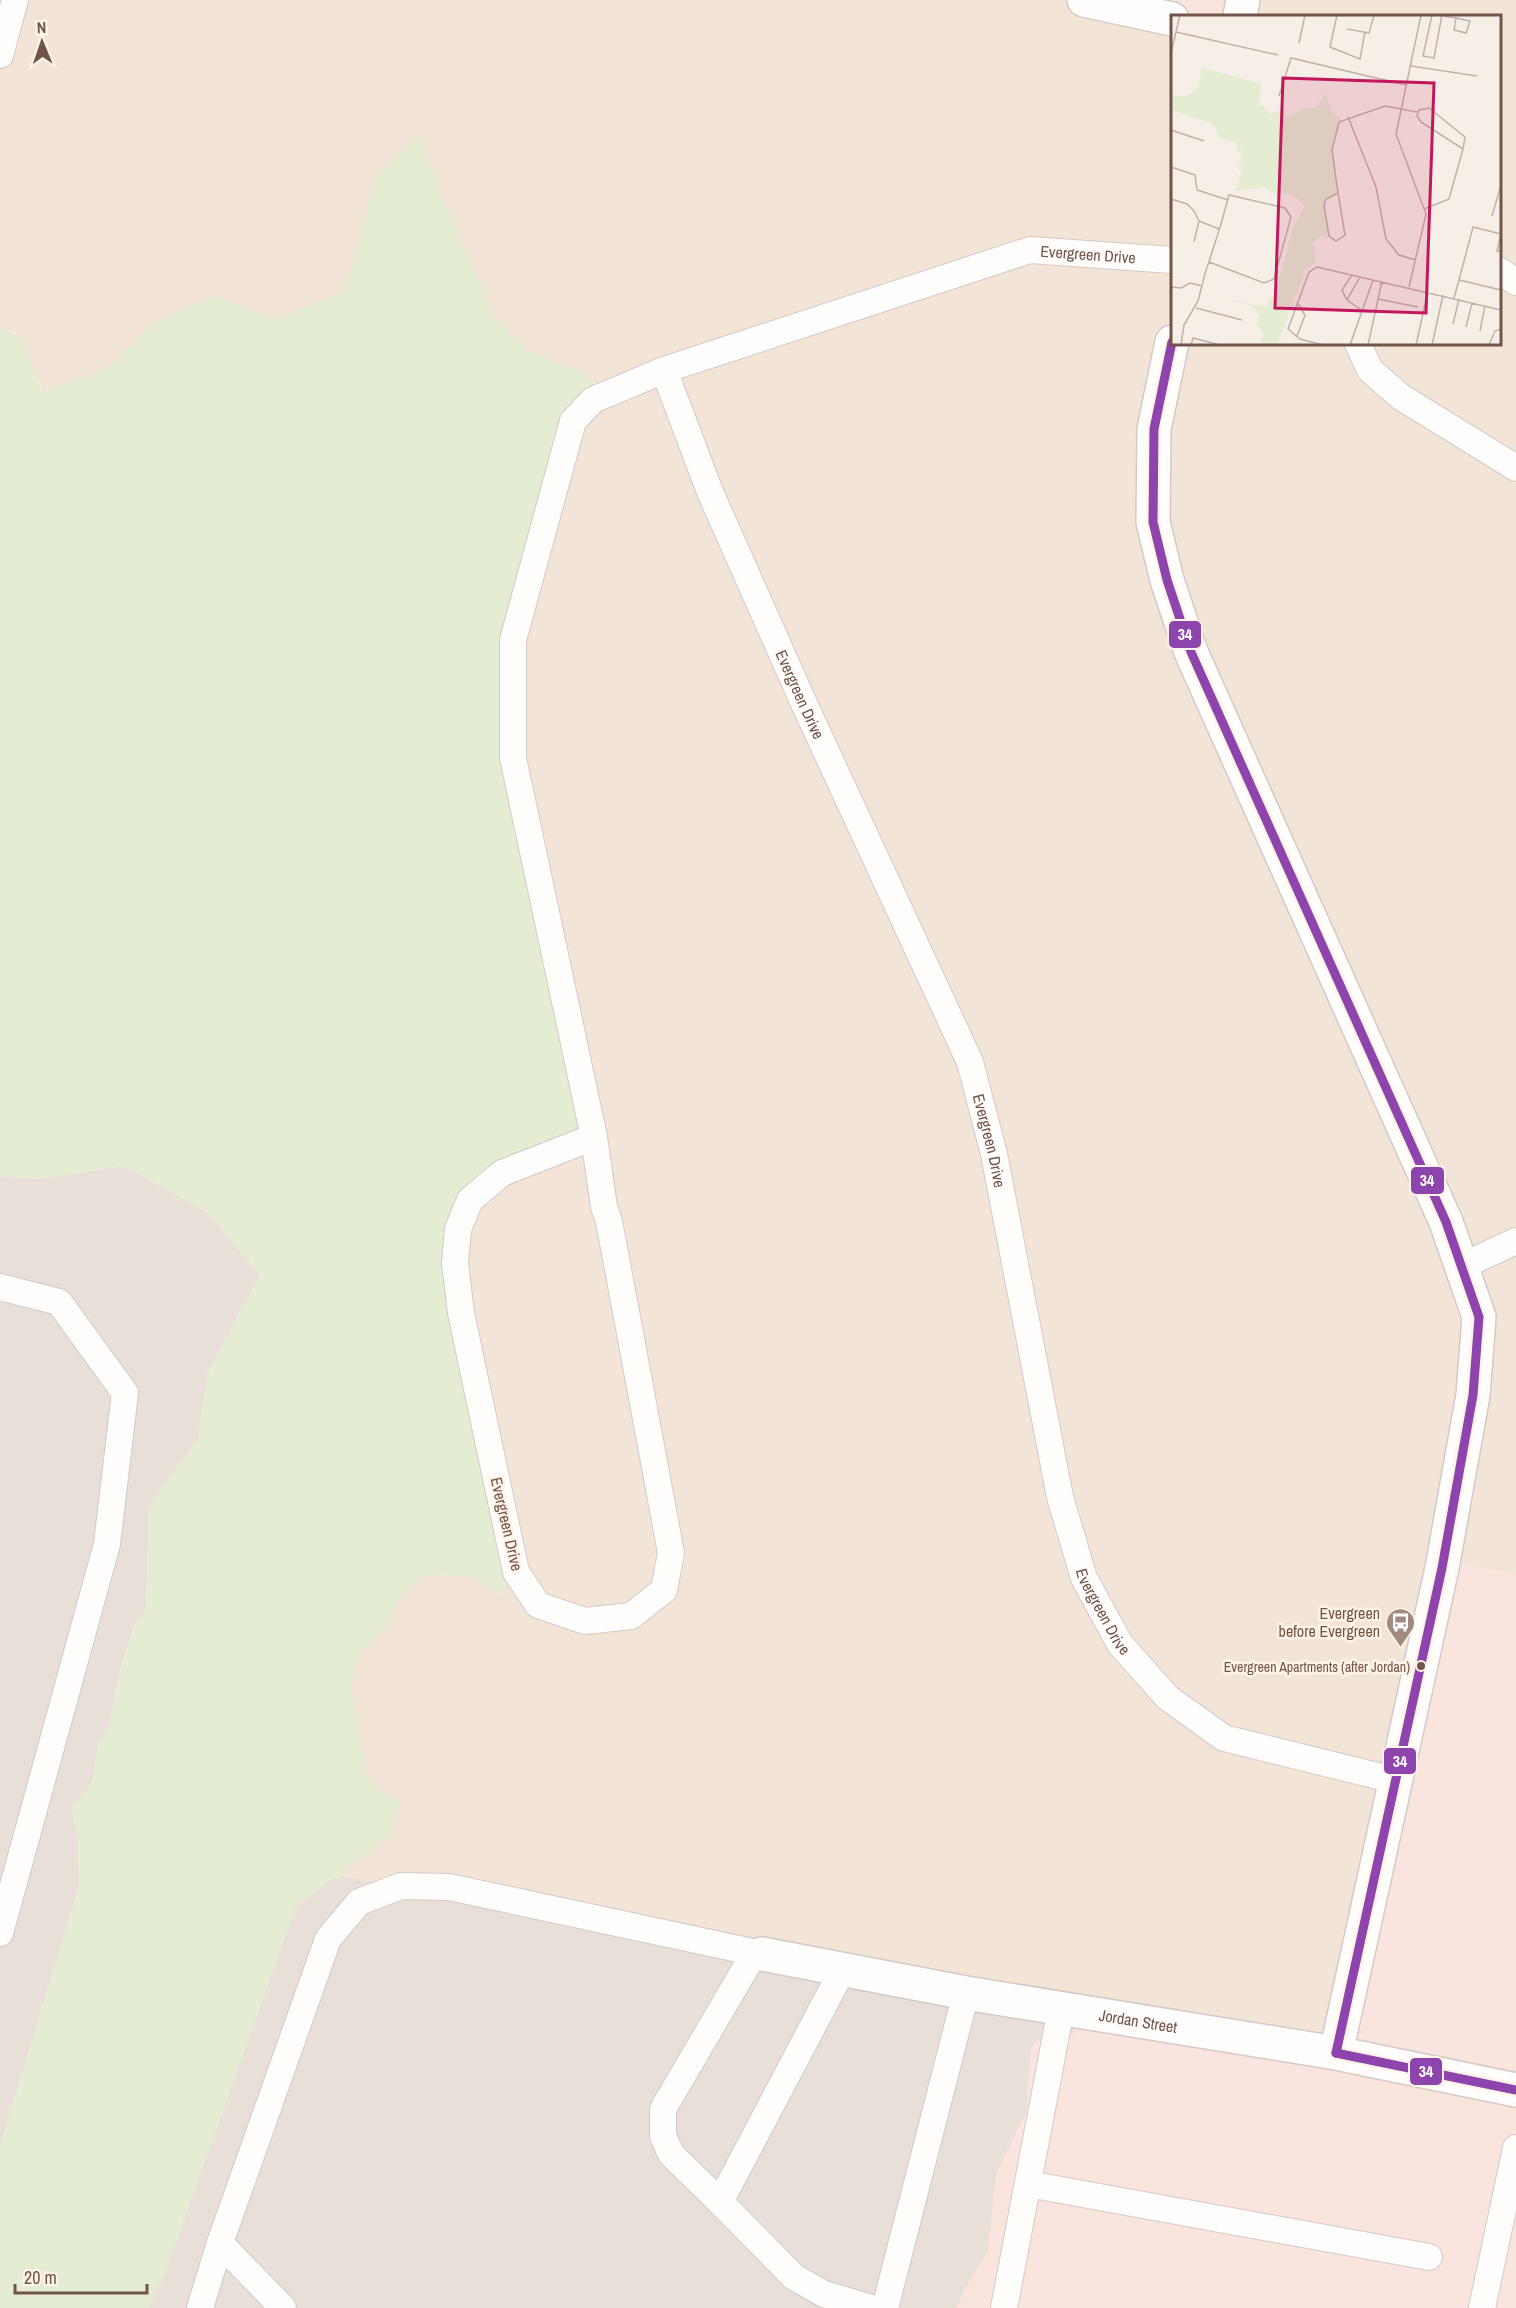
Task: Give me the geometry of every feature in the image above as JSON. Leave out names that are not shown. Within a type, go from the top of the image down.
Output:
[{"type":"street","points":[[1084,0],[1171,19]]},
{"type":"street","points":[[1240,15],[1243,0]]},
{"type":"street","points":[[1172,345],[1154,429],[1153,522],[1167,580],[1191,652],[1446,1222],[1479,1317],[1473,1395],[1442,1568],[1336,2053]]},
{"type":"street","name":"Jordan Street","points":[[759,1953],[966,1993],[1336,2053],[1516,2090]]},
{"type":"lane","points":[[0,55],[15,0]]},
{"type":"lane","name":"Evergreen Drive","points":[[594,1137],[502,1173],[470,1200],[458,1229],[455,1263],[461,1313],[516,1572],[538,1605],[585,1621],[618,1620],[631,1616],[664,1590],[671,1553],[611,1232],[604,1207],[594,1137],[513,758],[513,640],[573,421],[593,400],[664,370],[1030,250],[1171,260]]},
{"type":"lane","points":[[1501,272],[1516,282]]},
{"type":"lane","points":[[1358,345],[1370,370],[1401,397],[1516,468]]},
{"type":"lane","name":"Evergreen Drive","points":[[664,370],[710,492],[806,708],[970,1062],[994,1154],[1060,1497],[1084,1578],[1120,1644],[1168,1698],[1224,1738],[1394,1780]]},
{"type":"lane","points":[[1460,1267],[1516,1241]]},
{"type":"lane","points":[[0,1287],[58,1302],[125,1393],[107,1544],[0,1933]]},
{"type":"lane","points":[[200,2308],[220,2243],[328,1938],[359,1902],[401,1886],[449,1887],[759,1953],[663,2109],[663,2136],[671,2154],[794,2277],[824,2294],[871,2308]]},
{"type":"lane","points":[[720,2202],[843,1969]]},
{"type":"lane","points":[[885,2308],[966,1993]]},
{"type":"lane","points":[[1004,2308],[1061,2009]]},
{"type":"lane","points":[[1482,2308],[1516,2148]]},
{"type":"lane","points":[[1028,2184],[1429,2257]]},
{"type":"lane","points":[[220,2243],[283,2308]]},
{"type":"shaded area","points":[[0,0],[1068,0],[1171,22],[1171,345],[1501,345],[1501,15],[1242,15],[1246,0],[1516,0],[1516,1574],[1440,1560],[1336,2046],[758,1950],[343,1876],[347,1865],[369,1853],[400,1802],[382,1791],[367,1777],[351,1686],[359,1654],[386,1626],[398,1600],[421,1576],[469,1575],[501,1595],[460,1311],[513,763],[511,636],[586,373],[527,350],[497,321],[439,190],[437,170],[434,175],[375,177],[345,291],[276,319],[213,296],[154,322],[107,368],[44,392],[15,332],[0,329]]},
{"type":"shaded area","points":[[1068,0],[1246,0],[1242,15],[1171,15],[1171,22]]},
{"type":"shaded area","points":[[125,1166],[207,1212],[260,1275],[208,1372],[198,1439],[149,1506],[146,1609],[133,1629],[120,1672],[108,1730],[98,1745],[92,1782],[72,1809],[78,1840],[79,1887],[0,2146],[0,1176],[37,1179]]},
{"type":"shaded area","points":[[1440,1560],[1516,1574],[1516,2308],[957,2308],[964,2291],[988,2251],[996,2174],[1026,2113],[1031,2046],[1038,2040],[1074,2033],[1080,2010],[1336,2045]]},
{"type":"shaded area","points":[[343,1876],[1080,2010],[1074,2033],[1038,2040],[1031,2046],[1026,2113],[996,2174],[988,2251],[964,2291],[957,2308],[149,2308],[165,2272],[296,1906],[330,1880]]},
{"type":"green space","points":[[419,134],[434,174],[437,169],[439,190],[497,321],[527,350],[586,373],[597,388],[530,560],[513,763],[588,1134],[497,1173],[454,1239],[513,1570],[502,1595],[469,1575],[421,1576],[398,1600],[386,1626],[359,1654],[351,1686],[367,1777],[382,1791],[400,1802],[391,1834],[369,1853],[347,1865],[343,1876],[330,1880],[296,1906],[165,2272],[149,2308],[0,2308],[0,2146],[79,1887],[78,1840],[72,1809],[92,1782],[98,1745],[108,1730],[133,1629],[146,1609],[149,1506],[198,1439],[208,1372],[260,1275],[207,1212],[125,1166],[37,1179],[0,1176],[0,329],[12,333],[26,346],[39,383],[45,392],[107,368],[154,322],[213,296],[276,319],[345,291],[375,177]]},
{"type":"transit line","name":"34","points":[[1171,345],[1154,429],[1153,522],[1167,580],[1191,652],[1446,1222],[1479,1317],[1473,1395],[1442,1568],[1336,2053]]},
{"type":"transit line","name":"34","points":[[1336,2053],[1516,2090]]},
{"type":"place","name":"Evergreen before Evergreen","points":[[1401,1648]]},
{"type":"place","name":"Evergreen Apartments (after Jordan)","points":[[1421,1666]]}]
